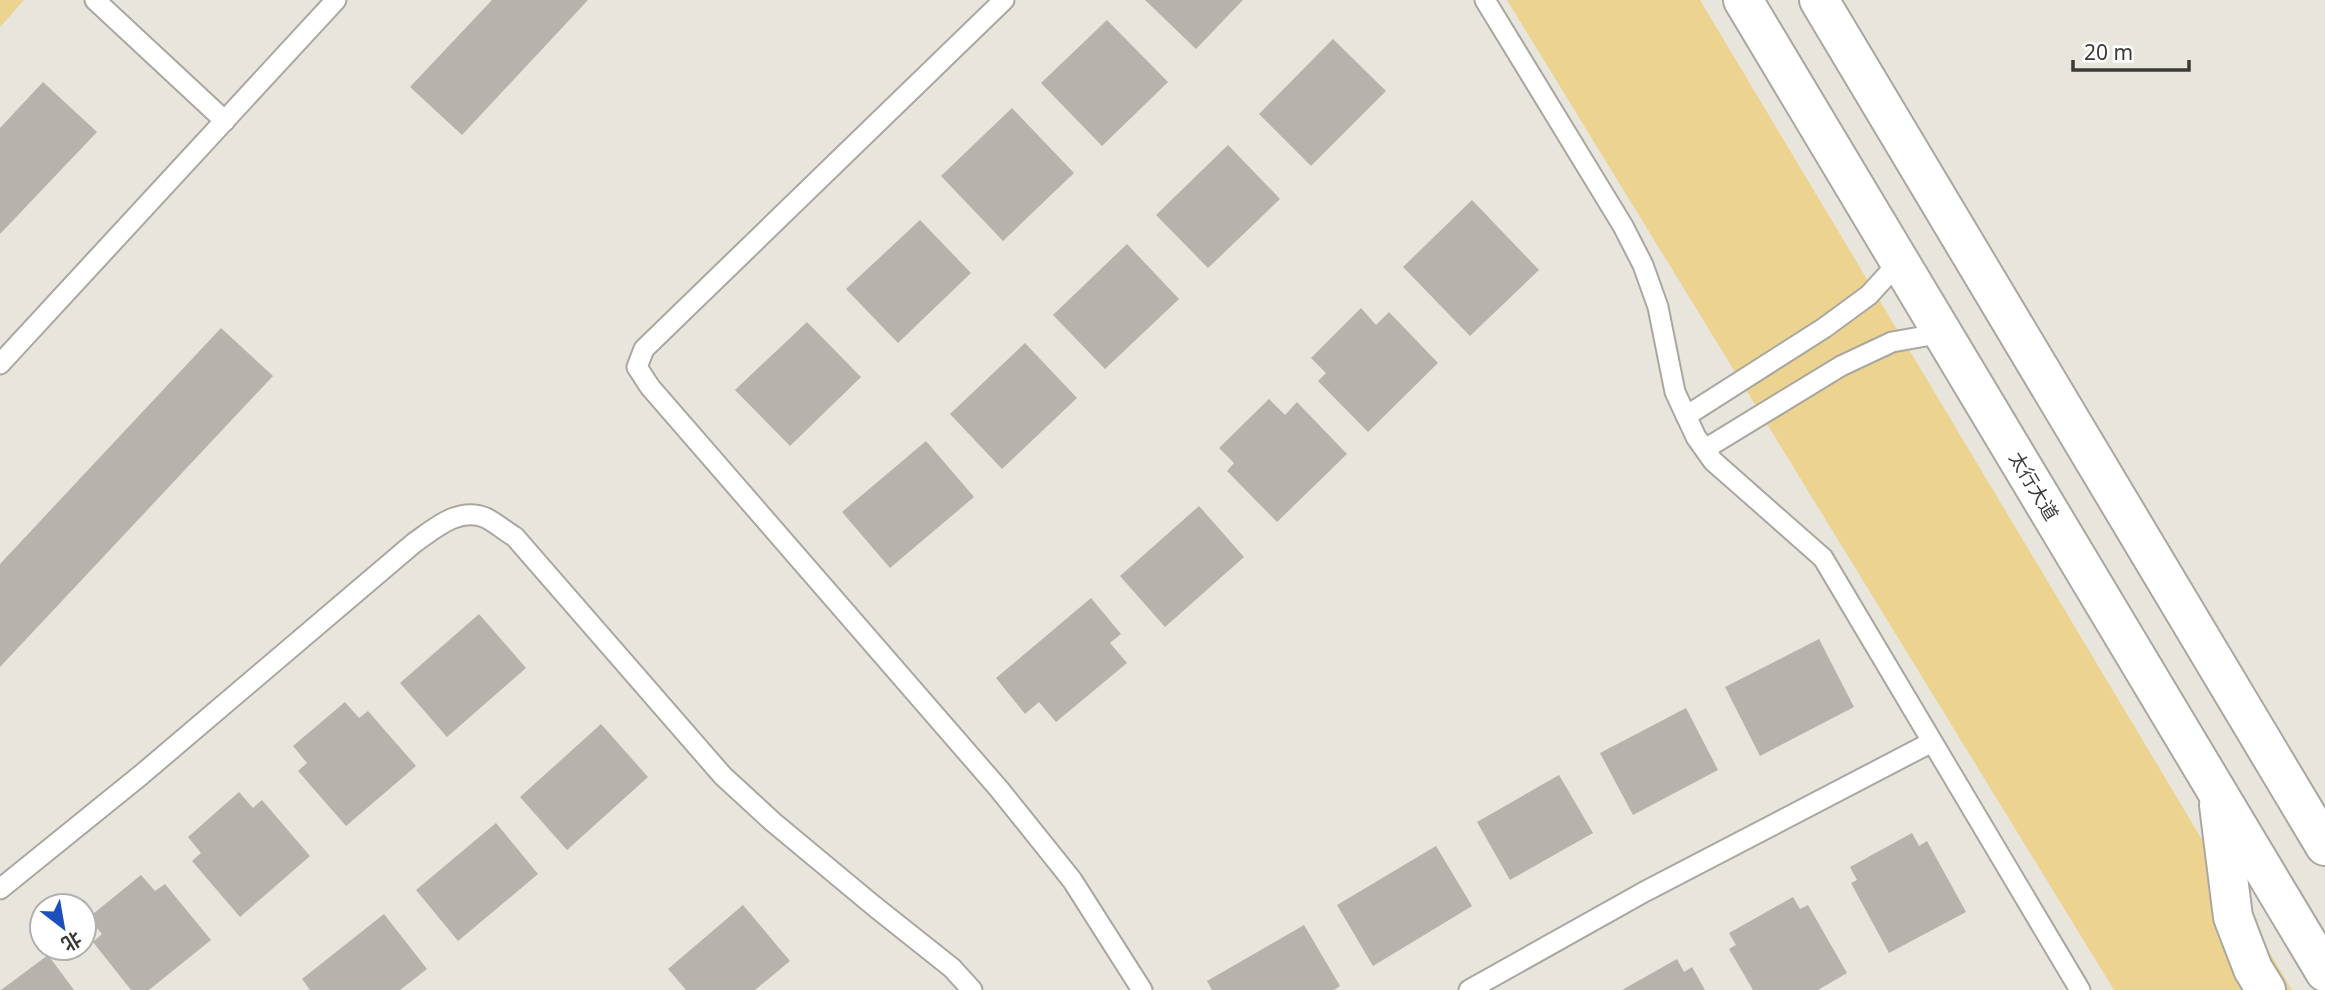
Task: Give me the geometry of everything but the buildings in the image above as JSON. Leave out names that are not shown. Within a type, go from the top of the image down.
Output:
[{"type":"main road","name":"太行大道","points":[[1744,0],[2325,972]]},
{"type":"main road","points":[[1819,0],[2325,846]]},
{"type":"main road","points":[[2217,792],[2233,918],[2253,969],[2266,990]]},
{"type":"lane","points":[[95,0],[225,121]]},
{"type":"lane","points":[[0,364],[336,0]]},
{"type":"lane","points":[[1004,0],[644,349],[638,367],[650,387],[999,789],[1072,880],[1142,990]]},
{"type":"lane","points":[[1485,0],[1623,226],[1643,265],[1658,307],[1675,392],[1696,437],[1713,461],[1823,558],[2080,990]]},
{"type":"lane","points":[[1686,416],[1825,328],[1869,295],[1900,261]]},
{"type":"lane","points":[[1705,449],[1841,366],[1892,342],[1943,333]]},
{"type":"lane","points":[[0,889],[141,775],[414,543],[447,520],[469,514],[485,518],[514,537],[723,776],[773,822],[952,968],[972,990]]},
{"type":"lane","points":[[1469,990],[1644,892],[1932,742]]},
{"type":"shaded area","points":[[0,0],[24,0],[0,27]]},
{"type":"shaded area","points":[[1507,0],[1700,0],[2292,990],[2114,990]]}]
